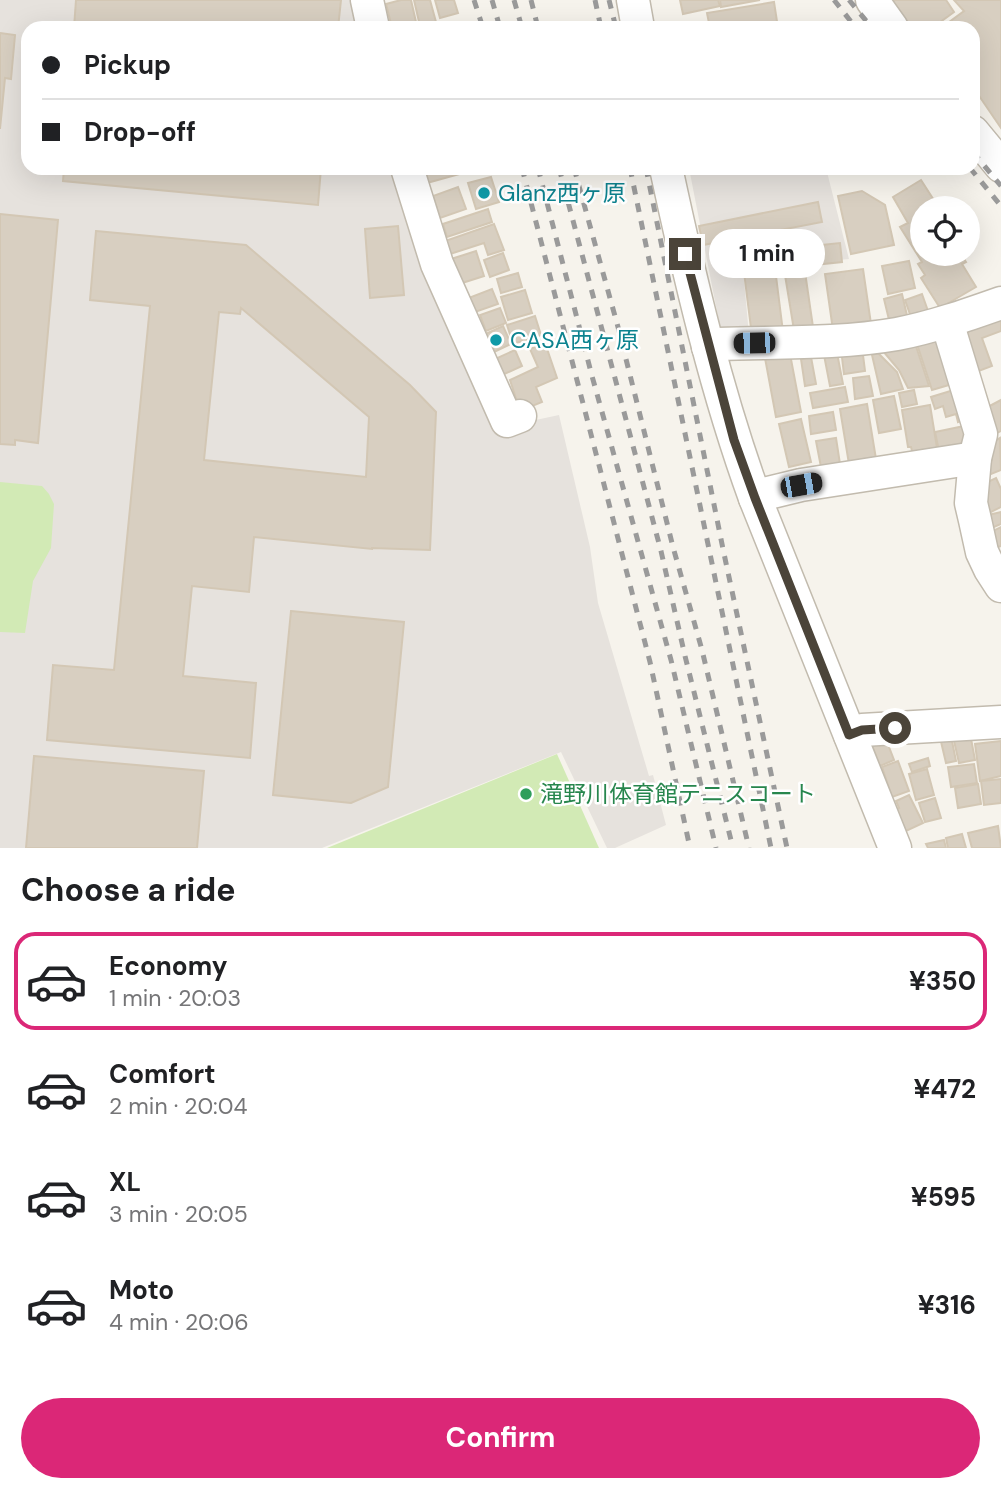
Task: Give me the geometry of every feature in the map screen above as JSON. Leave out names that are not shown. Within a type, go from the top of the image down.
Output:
[{"type":"street","points":[[367,0],[372,21]]},
{"type":"street","points":[[633,0],[637,21]]},
{"type":"street","points":[[872,0],[887,21]]},
{"type":"street","points":[[980,140],[1001,166]]},
{"type":"street","points":[[409,175],[437,264],[507,422],[520,416]]},
{"type":"street","points":[[667,175],[708,347],[734,440],[895,848]]},
{"type":"street","points":[[708,347],[719,344],[828,341],[897,334],[947,323],[1001,303]]},
{"type":"street","points":[[947,323],[981,434],[975,458],[971,503],[982,552],[1001,586]]},
{"type":"street","points":[[755,498],[801,485],[975,458]]},
{"type":"street","points":[[849,735],[862,730],[1001,722]]},
{"type":"shaded area","points":[[0,0],[362,0],[366,21],[21,21],[21,175],[405,175],[517,424],[559,415],[590,547],[598,603],[649,776],[653,775],[666,825],[615,848],[607,848],[561,752],[322,848],[0,848]]},
{"type":"shaded area","points":[[690,175],[828,175],[849,259],[743,269],[749,335],[721,332]]},
{"type":"green space","points":[[0,482],[42,486],[54,504],[51,548],[33,581],[25,633],[0,632]]},
{"type":"green space","name":"滝野川体育館テニスコート","points":[[557,754],[599,848],[327,848]]},
{"type":"building","points":[[76,0],[341,0],[339,21],[74,21]]},
{"type":"building","points":[[411,0],[416,21],[390,21],[386,4]]},
{"type":"building","points":[[414,0],[430,0],[436,21],[419,21]]},
{"type":"building","points":[[435,0],[454,0],[458,13],[440,18]]},
{"type":"building","points":[[680,0],[718,0],[720,6],[683,14]]},
{"type":"building","points":[[720,0],[760,0],[721,7]]},
{"type":"building","points":[[895,0],[946,0],[954,12],[942,21],[902,21],[890,4]]},
{"type":"building","points":[[954,0],[1001,0],[1001,128],[980,97],[980,21],[950,21],[964,11]]},
{"type":"building","points":[[774,2],[777,21],[709,21],[707,13]]},
{"type":"building","points":[[0,33],[15,35],[11,79],[5,78],[0,129]]},
{"type":"building","points":[[63,175],[320,175],[318,205],[63,181]]},
{"type":"building","points":[[425,175],[456,175],[427,183]]},
{"type":"building","name":"Glanz西ヶ原","points":[[491,177],[499,202],[476,209],[468,183]]},
{"type":"building","points":[[921,180],[931,196],[910,196],[910,243],[900,227],[908,223],[893,197]]},
{"type":"building","points":[[458,187],[466,209],[440,218],[433,196]]},
{"type":"building","points":[[862,191],[885,205],[894,245],[851,254],[838,196]]},
{"type":"building","points":[[818,202],[822,222],[703,245],[699,226]]},
{"type":"building","points":[[488,209],[492,222],[447,237],[443,224]]},
{"type":"building","points":[[0,214],[58,220],[38,443],[15,440],[15,445],[0,444]]},
{"type":"building","points":[[494,224],[504,250],[488,255],[484,243],[450,254],[445,241]]},
{"type":"building","points":[[398,226],[404,295],[370,298],[365,229]]},
{"type":"building","points":[[96,231],[246,245],[410,385],[436,412],[430,550],[372,549],[254,537],[249,592],[192,586],[183,676],[256,683],[250,758],[47,740],[53,665],[114,670],[150,306],[90,300]],"holes":[[[241,308],[369,417],[366,477],[204,460],[219,312],[240,314]]]},
{"type":"building","points":[[840,243],[842,262],[776,269],[773,250]]},
{"type":"building","points":[[476,251],[484,276],[456,285],[448,260]]},
{"type":"building","points":[[503,253],[509,270],[490,277],[484,260]]},
{"type":"building","points":[[909,261],[915,288],[888,294],[882,266]]},
{"type":"building","points":[[919,266],[963,266],[976,287],[940,308],[921,278],[925,275]]},
{"type":"building","points":[[775,268],[783,332],[752,336],[744,272]]},
{"type":"building","points":[[863,269],[871,324],[833,330],[825,274]]},
{"type":"building","points":[[805,272],[813,327],[794,330],[785,275]]},
{"type":"building","points":[[518,273],[522,287],[501,293],[497,279]]},
{"type":"building","points":[[492,289],[498,304],[472,313],[466,299]]},
{"type":"building","points":[[525,290],[532,313],[508,320],[501,297]]},
{"type":"building","points":[[902,294],[909,324],[891,328],[884,299]]},
{"type":"building","points":[[922,294],[929,314],[912,320],[905,300]]},
{"type":"building","points":[[500,308],[506,323],[486,331],[480,315]]},
{"type":"building","points":[[1001,314],[1001,331],[982,338],[992,366],[976,372],[960,329]]},
{"type":"building","points":[[535,316],[541,335],[513,344],[507,325]]},
{"type":"building","name":"CASA西ヶ原","points":[[503,326],[511,344],[490,354],[481,336]]},
{"type":"building","points":[[943,332],[959,382],[932,390],[916,341]]},
{"type":"building","points":[[545,343],[557,378],[536,387],[542,402],[520,411],[510,380],[538,367],[530,349]]},
{"type":"building","points":[[915,343],[929,386],[908,388],[899,370],[883,351]]},
{"type":"building","points":[[862,347],[865,371],[844,374],[841,349]]},
{"type":"building","points":[[515,350],[522,366],[500,376],[493,360]]},
{"type":"building","points":[[837,353],[843,384],[830,386],[824,355]]},
{"type":"building","points":[[878,353],[897,372],[903,389],[881,394],[872,355]]},
{"type":"building","points":[[790,354],[801,412],[776,417],[765,358]]},
{"type":"building","points":[[811,357],[816,384],[805,386],[801,359]]},
{"type":"building","points":[[869,376],[873,396],[855,399],[853,378]]},
{"type":"building","points":[[845,387],[848,402],[813,408],[810,393]]},
{"type":"building","points":[[957,389],[967,418],[958,422],[956,414],[946,417],[943,406],[935,409],[931,397]]},
{"type":"building","points":[[914,390],[917,404],[902,407],[899,393]]},
{"type":"building","points":[[894,396],[901,429],[879,433],[873,400]]},
{"type":"building","points":[[1001,400],[1001,431],[997,433],[984,409]]},
{"type":"building","points":[[867,404],[876,459],[849,464],[840,409]]},
{"type":"building","points":[[930,405],[938,454],[914,459],[911,447],[908,447],[902,410]]},
{"type":"building","points":[[833,412],[836,430],[811,434],[809,416]]},
{"type":"building","points":[[801,419],[811,462],[789,467],[779,424]]},
{"type":"building","points":[[969,425],[974,450],[940,456],[935,432]]},
{"type":"building","points":[[836,438],[840,464],[821,467],[816,441]]},
{"type":"building","points":[[1000,438],[1001,470],[986,476],[987,445]]},
{"type":"building","points":[[996,478],[1001,489],[1001,507],[989,513],[975,488]]},
{"type":"building","points":[[1001,512],[1001,524],[987,530],[980,517]]},
{"type":"building","points":[[1001,527],[1001,546],[993,549],[987,534]]},
{"type":"building","points":[[291,611],[404,622],[388,787],[351,803],[273,795]]},
{"type":"building","points":[[969,728],[975,760],[959,763],[952,732]]},
{"type":"building","points":[[950,731],[956,761],[946,763],[939,733]]},
{"type":"building","points":[[884,734],[894,760],[880,766],[870,740]]},
{"type":"building","points":[[1001,741],[1001,776],[980,781],[975,744]]},
{"type":"building","points":[[34,756],[204,771],[197,848],[26,848]]},
{"type":"building","points":[[928,758],[930,766],[912,772],[909,764]]},
{"type":"building","points":[[898,761],[909,791],[892,797],[882,767]]},
{"type":"building","points":[[974,764],[977,783],[951,787],[948,767]]},
{"type":"building","points":[[927,769],[934,795],[916,800],[909,774]]},
{"type":"building","points":[[1001,779],[1001,803],[984,805],[981,781]]},
{"type":"building","points":[[978,784],[981,804],[958,808],[955,788]]},
{"type":"building","points":[[909,795],[923,823],[906,831],[896,809],[899,808],[896,801]]},
{"type":"building","points":[[935,798],[941,818],[925,822],[919,803]]},
{"type":"building","points":[[998,826],[1001,848],[972,848],[968,833]]},
{"type":"building","points":[[962,834],[966,848],[948,848],[946,838]]},
{"type":"building","points":[[944,840],[946,848],[928,848],[926,844]]},
{"type":"railway","points":[[474,0],[481,21]]},
{"type":"railway","points":[[492,0],[498,21]]},
{"type":"railway","points":[[514,0],[520,21]]},
{"type":"railway","points":[[531,0],[536,21]]},
{"type":"railway","points":[[595,0],[600,21]]},
{"type":"railway","points":[[609,0],[614,21]]},
{"type":"railway","points":[[834,0],[850,21]]},
{"type":"railway","points":[[849,0],[866,21]]},
{"type":"railway","points":[[980,160],[1001,186]]},
{"type":"railway","points":[[524,175],[650,662],[690,848]]},
{"type":"railway","points":[[540,175],[592,376],[671,660],[716,848]]},
{"type":"railway","points":[[561,175],[661,551],[733,848]]},
{"type":"railway","points":[[576,175],[702,650],[749,848]]},
{"type":"railway","points":[[631,175],[771,848]]},
{"type":"railway","points":[[647,175],[787,848]]},
{"type":"railway","points":[[976,175],[1001,206]]},
{"type":"place","name":"Glanz西ヶ原","points":[[484,193]]},
{"type":"place","name":"CASA西ヶ原","points":[[496,340]]},
{"type":"place","name":"滝野川体育館テニスコート","points":[[526,794]]},
{"type":"route","points":[[685,254],[734,440],[849,735],[862,730],[895,728]]}]
